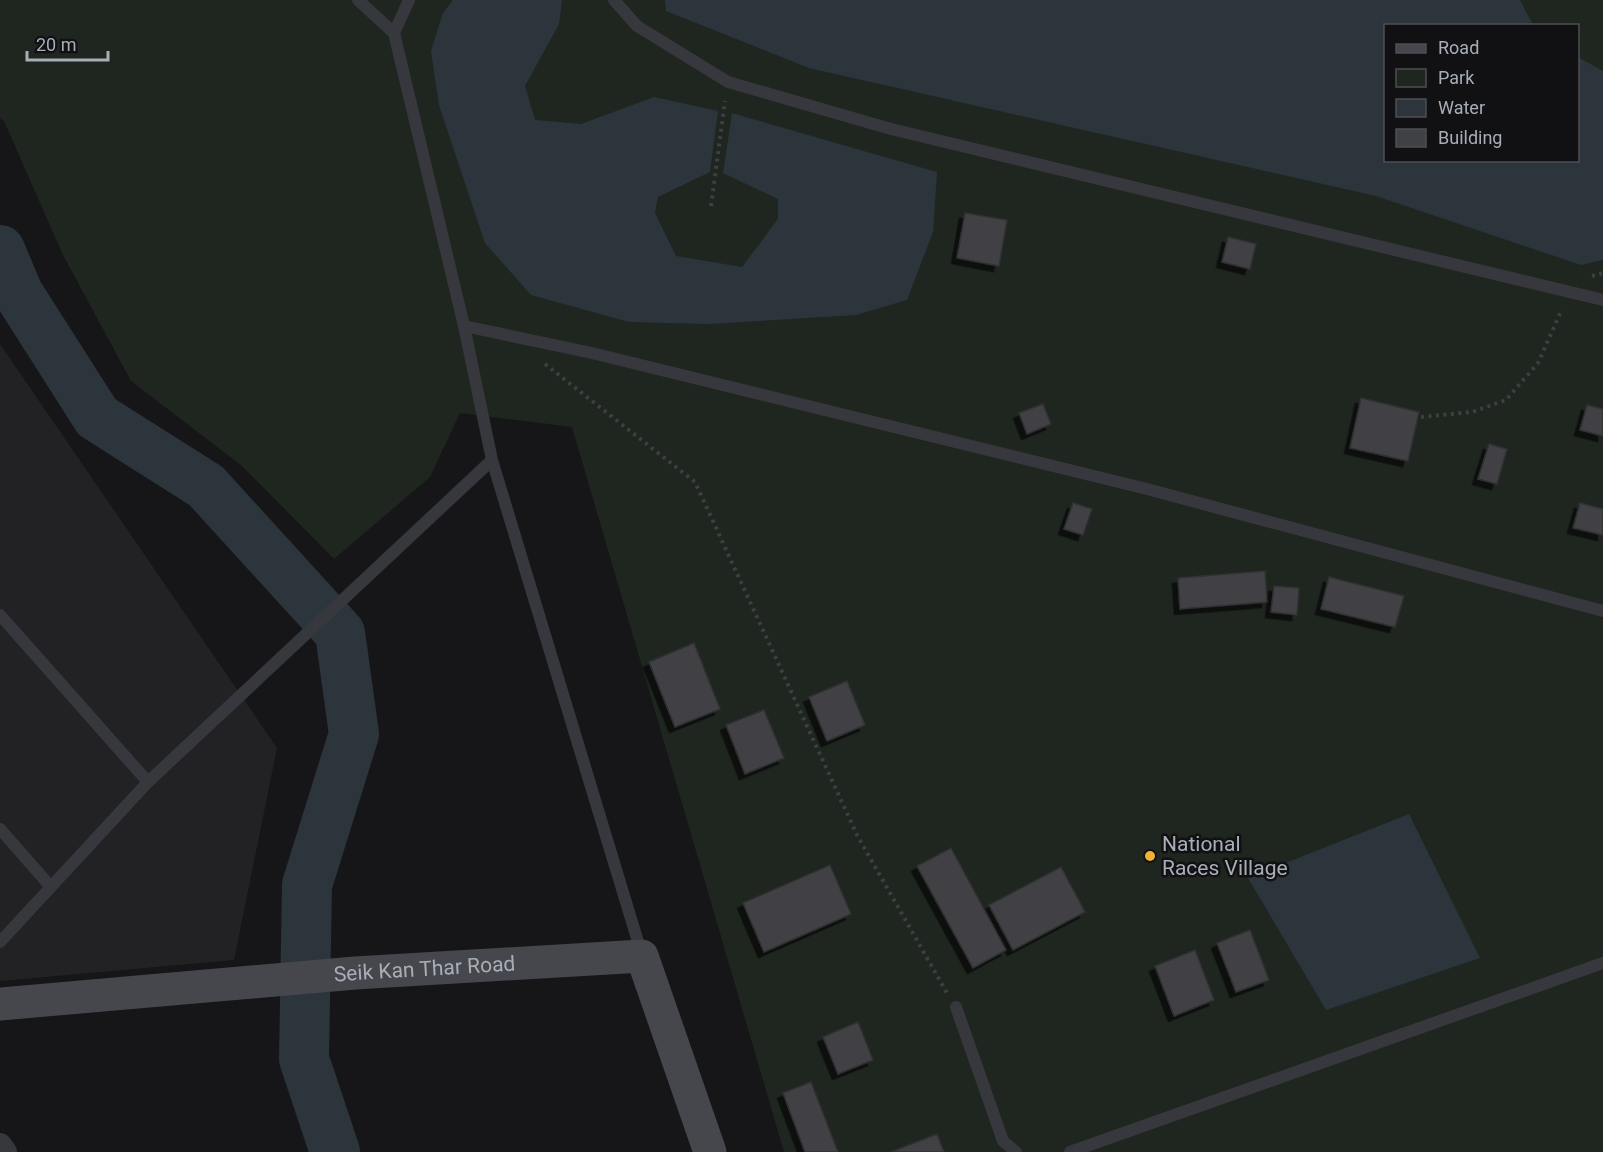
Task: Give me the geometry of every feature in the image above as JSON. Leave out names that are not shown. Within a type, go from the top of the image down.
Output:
[{"type":"street","name":"Seik Kan Thar Road","points":[[0,1004],[355,973],[642,956]]},
{"type":"street","points":[[642,956],[710,1152]]},
{"type":"street","points":[[0,1145],[5,1152]]},
{"type":"lane","points":[[358,0],[394,33],[464,326],[492,460],[642,956]]},
{"type":"lane","points":[[394,33],[409,0]]},
{"type":"lane","points":[[614,0],[637,26],[728,82],[891,129],[1603,300]]},
{"type":"lane","points":[[464,326],[615,359],[1147,489],[1603,611]]},
{"type":"lane","points":[[0,942],[148,782],[492,460]]},
{"type":"lane","points":[[0,615],[148,782]]},
{"type":"lane","points":[[0,829],[51,887]]},
{"type":"lane","points":[[1070,1152],[1603,963]]},
{"type":"lane","points":[[956,1007],[1003,1141],[1016,1152]]},
{"type":"path","points":[[711,206],[728,82]]},
{"type":"path","points":[[1421,417],[1472,412],[1506,400],[1538,363],[1570,292],[1585,278],[1603,273]]},
{"type":"path","points":[[509,336],[695,482],[857,835],[956,1007]]},
{"type":"shaded area","points":[[0,344],[277,748],[234,960],[0,981]]},
{"type":"green space","name":"National Races Village","points":[[0,0],[1603,0],[1603,1152],[784,1152],[572,427],[460,413],[430,477],[334,559],[242,466],[131,381],[63,255],[4,121],[0,118]]},
{"type":"water","points":[[453,0],[562,0],[559,24],[525,86],[535,120],[581,124],[654,97],[718,111],[710,172],[658,197],[655,213],[676,256],[742,267],[778,219],[778,199],[723,173],[732,113],[937,172],[933,232],[907,300],[856,315],[709,324],[629,322],[531,295],[485,243],[439,105],[431,51],[443,13]]},
{"type":"water","points":[[665,0],[1520,0],[1532,24],[1384,24],[1384,162],[1579,162],[1579,58],[1603,71],[1603,260],[1581,265],[1376,196],[809,68],[666,11]]},
{"type":"water","points":[[1409,814],[1480,958],[1326,1010],[1248,878]]},
{"type":"building","points":[[965,213],[1007,220],[999,266],[957,258]]},
{"type":"building","points":[[1228,237],[1256,244],[1250,269],[1222,262]]},
{"type":"building","points":[[1361,398],[1419,412],[1408,461],[1350,448]]},
{"type":"building","points":[[1043,404],[1051,424],[1027,434],[1019,413]]},
{"type":"building","points":[[1587,405],[1603,409],[1603,436],[1580,430]]},
{"type":"building","points":[[1489,444],[1507,449],[1497,484],[1478,479]]},
{"type":"building","points":[[1073,503],[1092,509],[1083,535],[1064,529]]},
{"type":"building","points":[[1580,503],[1603,509],[1603,535],[1573,528]]},
{"type":"building","points":[[1265,571],[1267,602],[1180,609],[1178,578]]},
{"type":"building","points":[[1329,577],[1404,596],[1395,627],[1321,609]]},
{"type":"building","points":[[1274,586],[1299,588],[1297,615],[1271,612]]},
{"type":"building","points":[[694,643],[720,709],[675,727],[649,662]]},
{"type":"building","points":[[847,681],[865,725],[827,741],[809,697]]},
{"type":"building","points":[[764,710],[784,758],[745,774],[726,725]]},
{"type":"building","points":[[951,848],[1006,950],[973,968],[917,866]]},
{"type":"building","points":[[830,865],[851,914],[764,952],[743,903]]},
{"type":"building","points":[[1061,867],[1085,912],[1013,950],[989,905]]},
{"type":"building","points":[[1250,930],[1269,980],[1236,992],[1217,943]]},
{"type":"building","points":[[1195,950],[1214,1000],[1174,1016],[1155,966]]},
{"type":"building","points":[[858,1022],[873,1060],[838,1074],[823,1037]]},
{"type":"building","points":[[811,1082],[838,1152],[805,1152],[783,1093]]},
{"type":"building","points":[[937,1134],[944,1152],[891,1152]]},
{"type":"waterway","points":[[0,250],[18,293],[97,417],[206,486],[340,633],[354,734],[307,885],[304,1059],[335,1152]]},
{"type":"place","name":"National Races Village","points":[[1150,856]]}]
